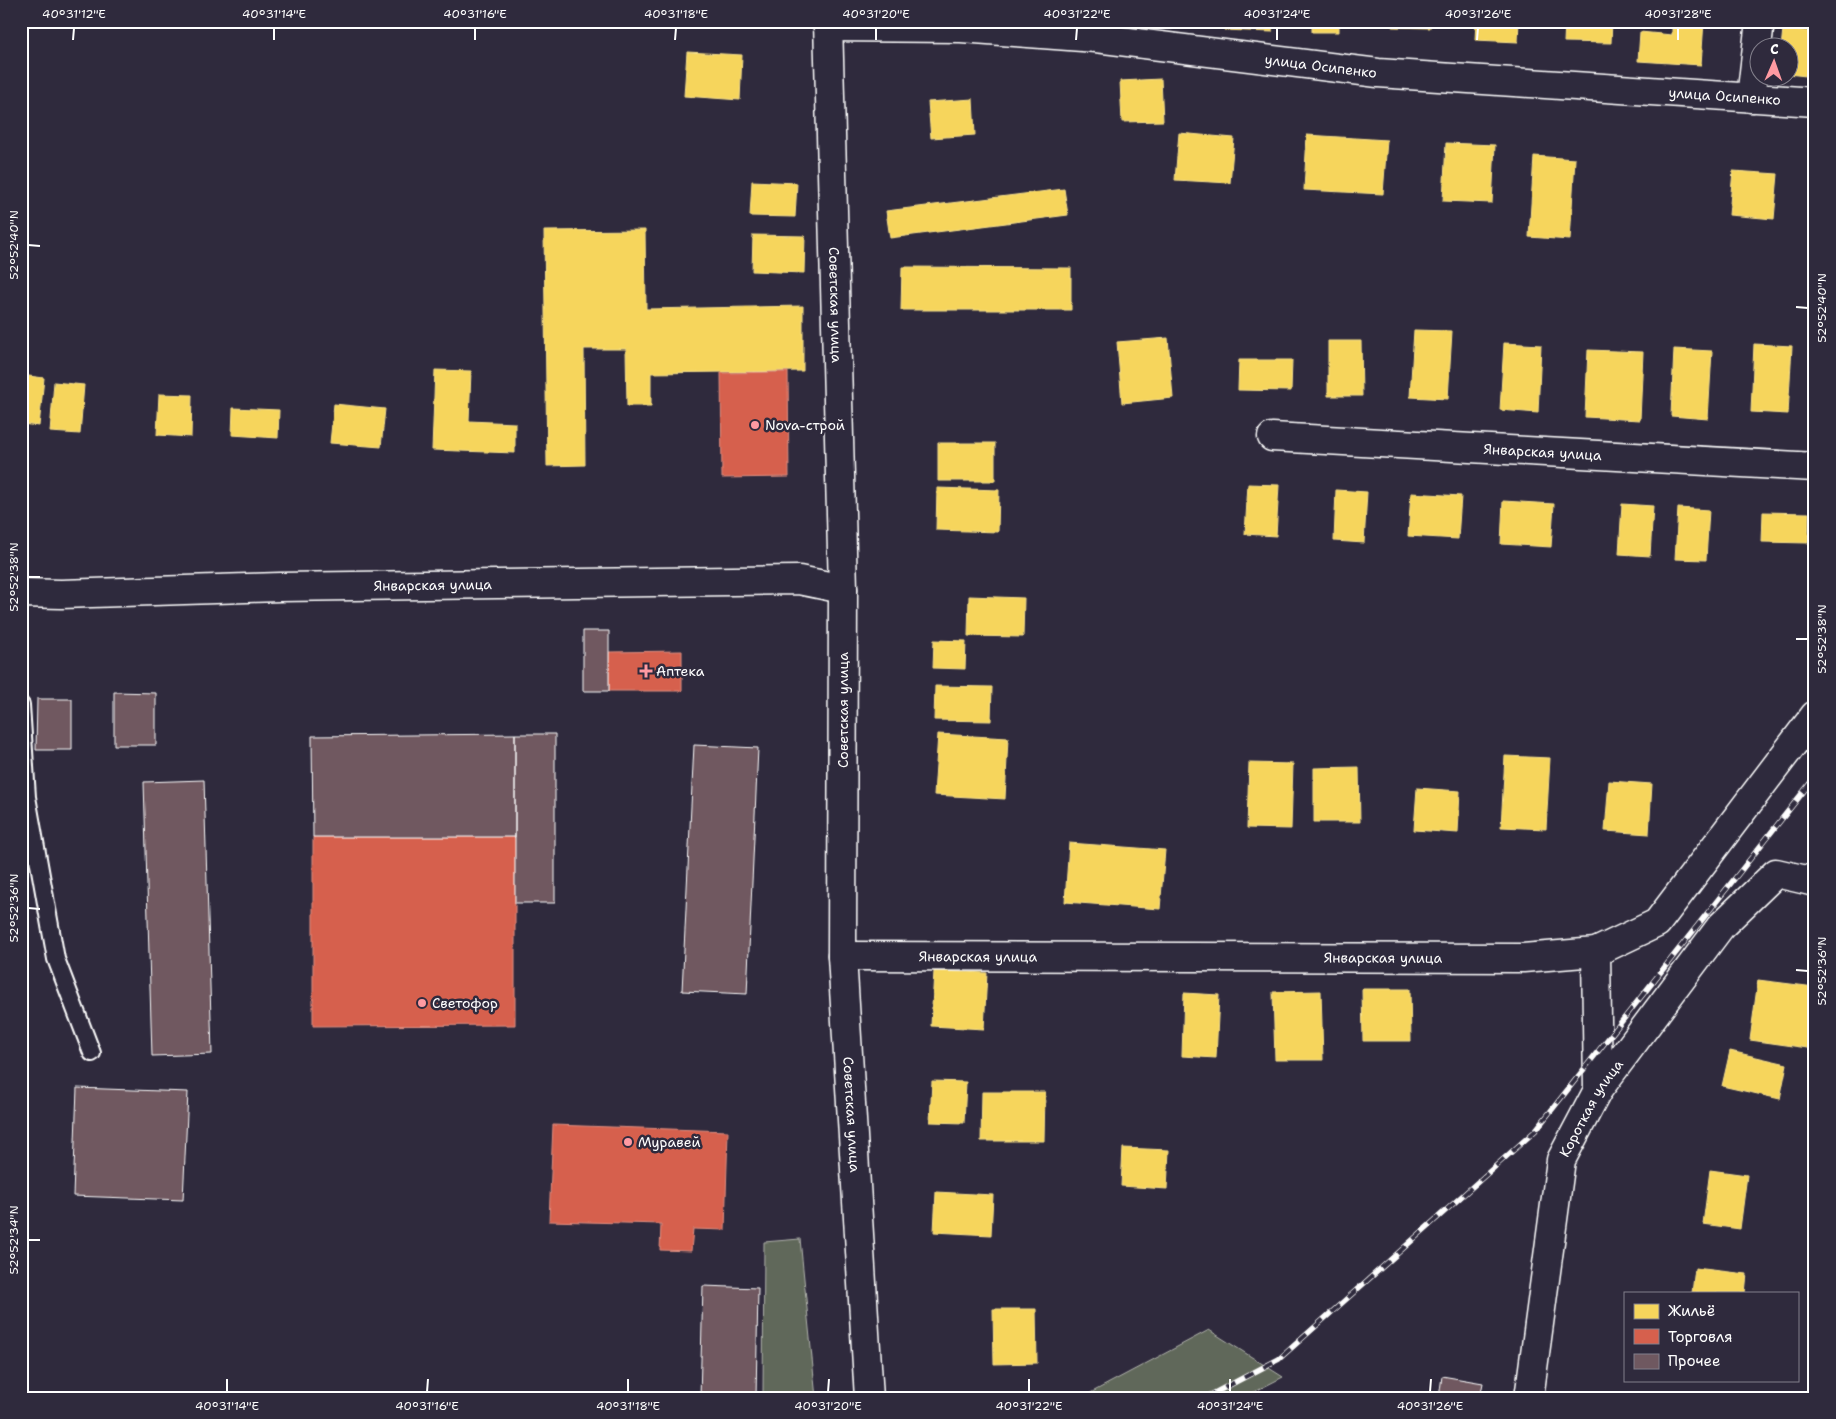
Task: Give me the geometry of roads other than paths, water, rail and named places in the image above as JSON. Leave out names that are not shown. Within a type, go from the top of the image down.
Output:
[{"type":"street","points":[[1751,98],[1760,21]]},
{"type":"street","name":"улица Осипенко","points":[[828,24],[961,28],[1086,37],[1378,73],[1815,102]]},
{"type":"street","name":"Советская улица","points":[[828,24],[843,589],[842,956],[869,1398]]},
{"type":"street","name":"Январская улица","points":[[1272,437],[1815,467]]},
{"type":"street","name":"Январская улица","points":[[21,593],[61,594],[290,587],[799,580],[843,589]]},
{"type":"street","name":"Январская улица","points":[[842,956],[1523,958],[1596,952],[1657,923],[1815,715]]},
{"type":"street","name":"Короткая улица","points":[[1529,1398],[1561,1160],[1598,1090],[1721,926],[1776,873],[1815,882]]},
{"type":"street","points":[[1596,952],[1598,1090]]},
{"type":"lane","points":[[21,705],[28,797],[56,959],[92,1053]]},
{"type":"railway","points":[[1205,1398],[1279,1359],[1535,1131],[1815,777]]},
{"type":"place","name":"Nova-строй","points":[[755,425]]},
{"type":"place","name":"Аптека","points":[[646,671]]},
{"type":"place","name":"Светофор","points":[[422,1003]]},
{"type":"place","name":"Муравей","points":[[628,1142]]}]
